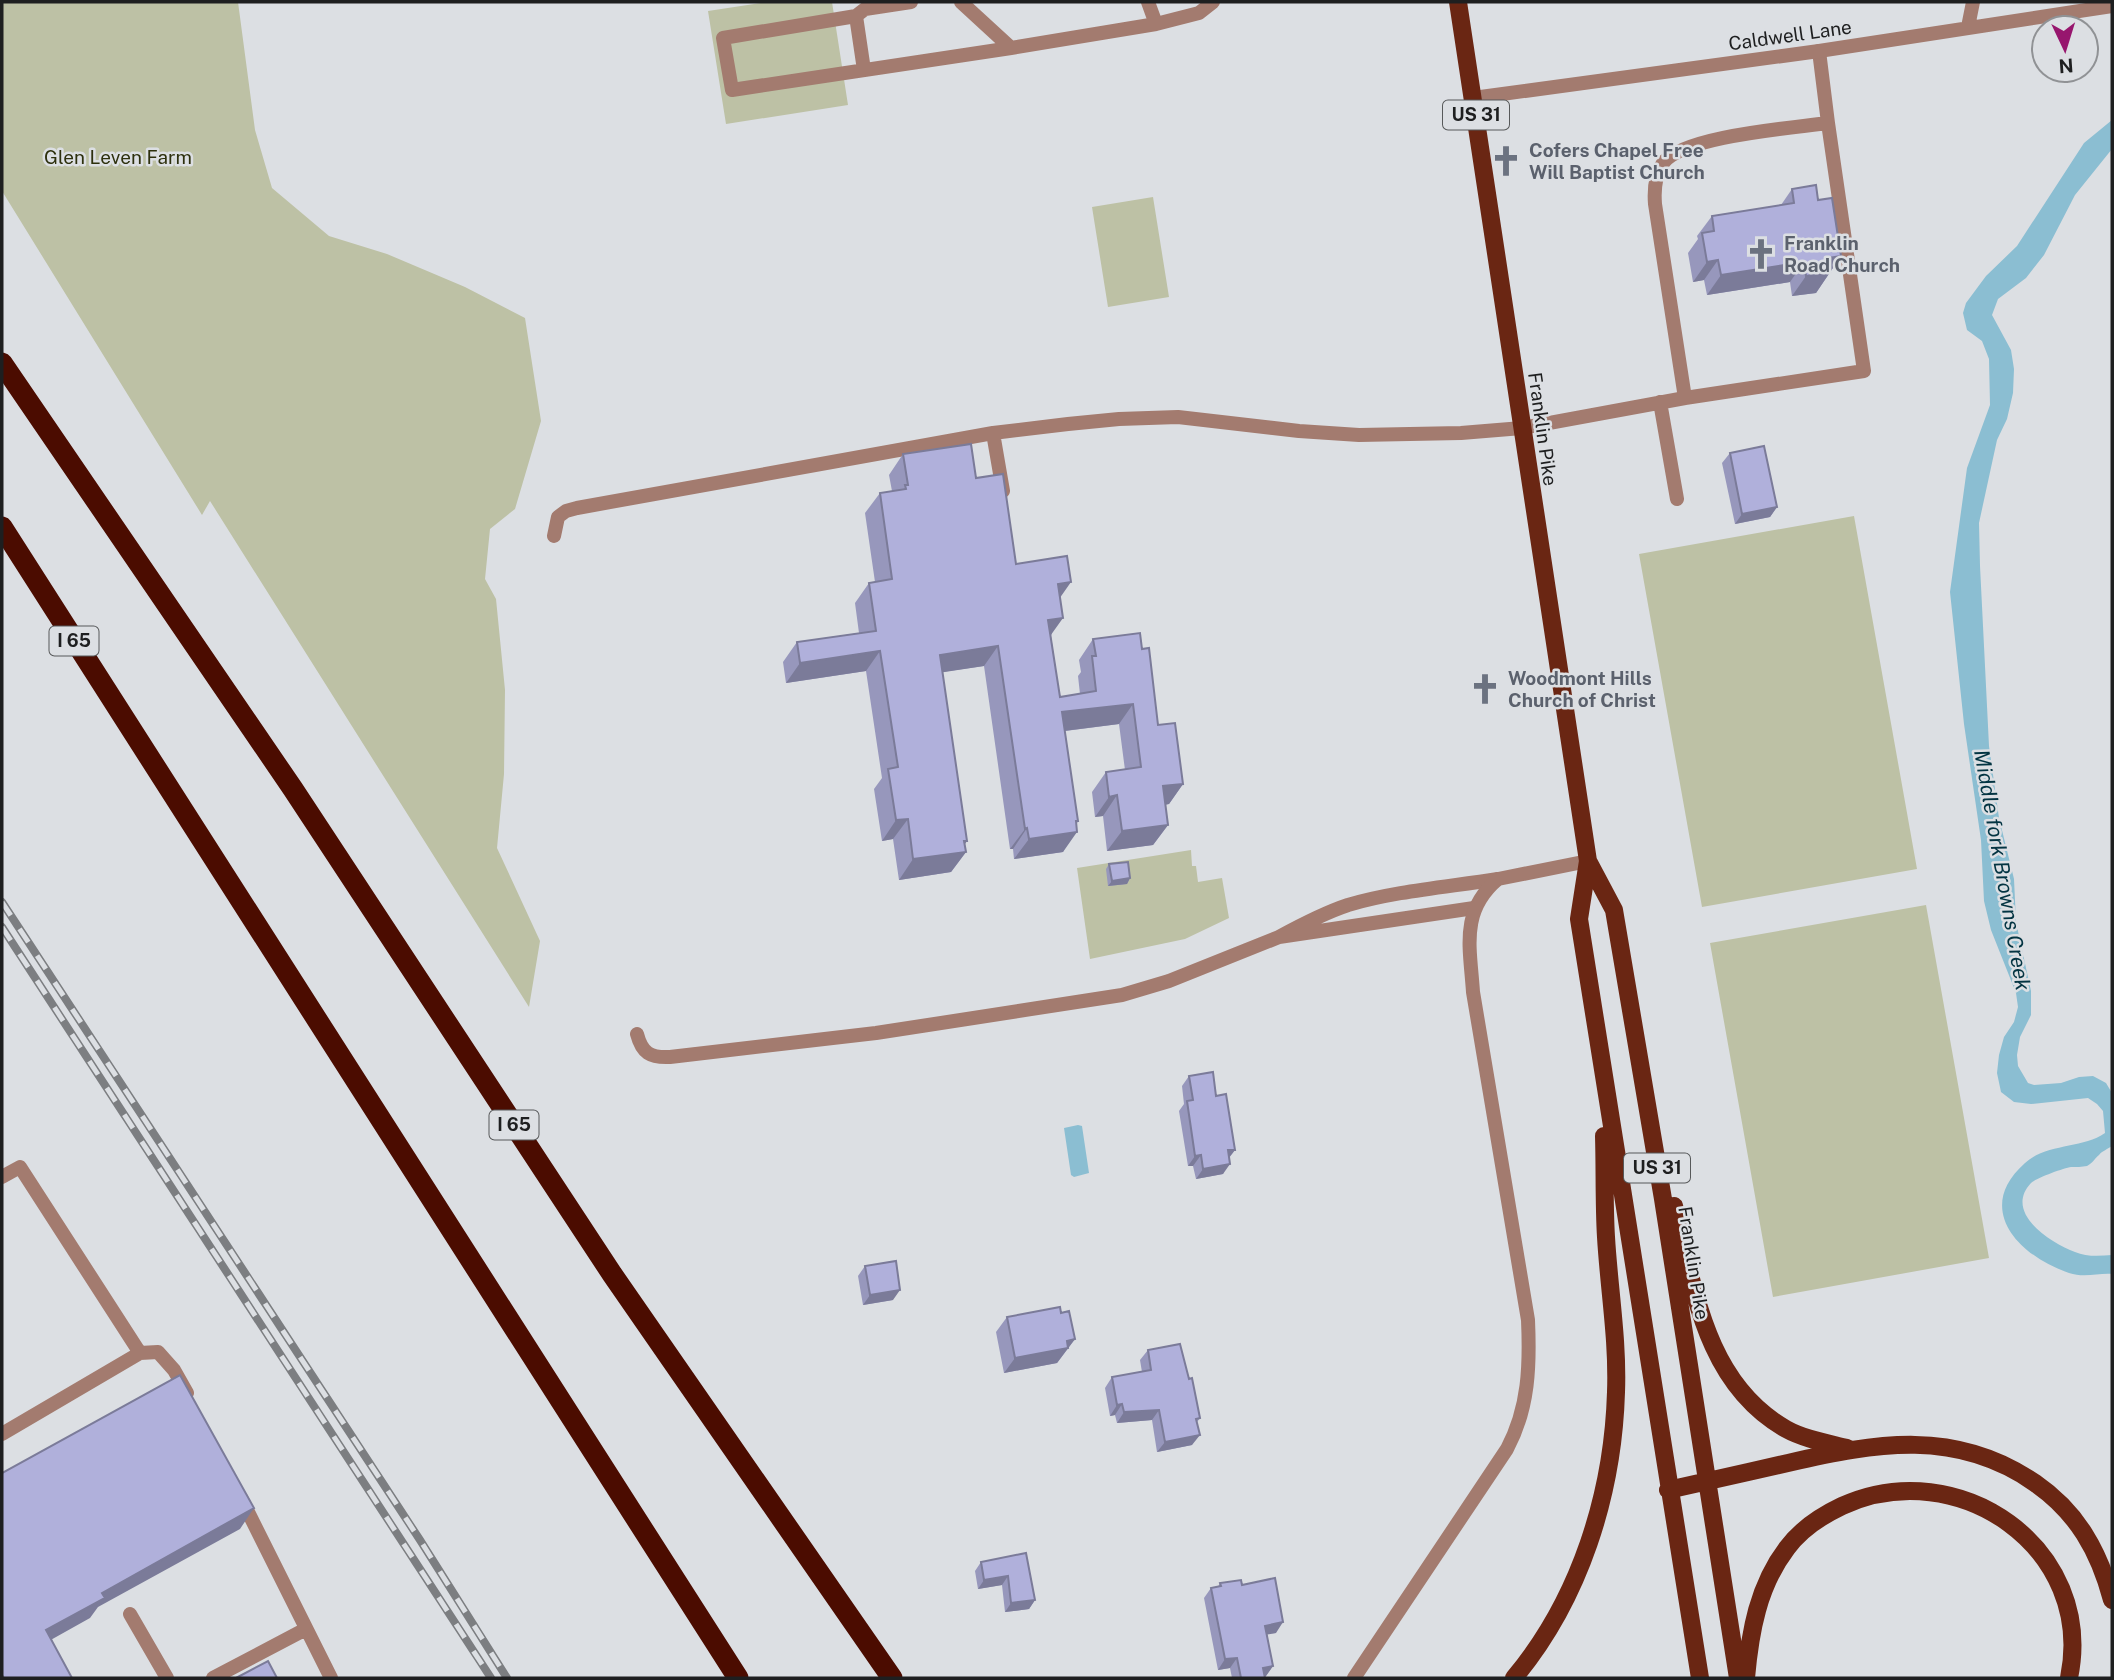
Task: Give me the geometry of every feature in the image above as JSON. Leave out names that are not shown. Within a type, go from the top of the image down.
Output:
[{"type":"highway","name":"I 65","points":[[2,363],[293,789],[611,1274],[892,1678]]},
{"type":"highway","name":"I 65","points":[[2,527],[738,1678]]},
{"type":"highway","points":[[2,555],[147,754]]},
{"type":"main road","name":"Franklin Pike","points":[[1458,2],[1588,861],[1579,919],[1700,1678]]},
{"type":"main road","name":"Franklin Pike","points":[[1588,861],[1614,910],[1738,1678]]},
{"type":"main road","points":[[1640,1064],[1697,1300],[1710,1343],[1722,1366],[1758,1407],[1786,1429],[1851,1449]]},
{"type":"main road","points":[[1514,1678],[1553,1623],[1571,1587],[1596,1520],[1610,1458],[1616,1378],[1606,1237],[1603,1069]]},
{"type":"main road","points":[[1668,1490],[1851,1449],[1900,1444],[1950,1447],[2000,1462],[2020,1473],[2076,1520],[2099,1559],[2112,1600]]},
{"type":"main road","points":[[1746,1678],[1755,1616],[1762,1593],[1788,1546],[1816,1520],[1853,1501],[1896,1491],[1919,1490],[1954,1496],[1993,1512],[2010,1523],[2037,1550],[2060,1588],[2067,1610],[2072,1650],[2069,1678]]},
{"type":"street","points":[[911,2],[865,9],[856,16],[723,38],[732,90],[1156,24],[1199,13],[1213,2]]},
{"type":"street","points":[[961,2],[1011,48]]},
{"type":"street","points":[[1148,2],[1156,24]]},
{"type":"street","points":[[1968,27],[1973,2]]},
{"type":"street","name":"Caldwell Lane","points":[[1473,98],[1819,51],[2112,6]]},
{"type":"street","points":[[856,16],[864,70]]},
{"type":"street","points":[[554,536],[558,517],[570,509],[993,433],[1119,419],[1178,417],[1359,435],[1461,433],[1522,428],[1660,402],[1864,371],[1819,51]]},
{"type":"street","points":[[1685,398],[1655,204],[1656,184],[1662,165],[1669,157],[1695,145],[1828,123]]},
{"type":"street","points":[[1660,402],[1677,499]]},
{"type":"street","points":[[993,433],[1006,511]]},
{"type":"street","points":[[637,1034],[639,1045],[645,1053],[656,1057],[670,1057],[876,1033],[1144,989],[1279,937],[1348,905],[1588,861]]},
{"type":"street","points":[[1354,1678],[1507,1449],[1525,1398],[1529,1364],[1528,1320],[1473,992],[1470,948],[1474,908],[1486,888],[1498,879]]},
{"type":"street","points":[[1279,937],[1474,908]]},
{"type":"street","points":[[2,1177],[20,1167],[140,1353]]},
{"type":"street","points":[[2,1434],[140,1353],[158,1352],[166,1359],[197,1411]]},
{"type":"street","points":[[235,1484],[331,1678]]},
{"type":"street","points":[[130,1614],[162,1677]]},
{"type":"street","points":[[213,1678],[306,1629]]},
{"type":"green space","name":"Glen Leven Farm","points":[[2,2],[238,2],[255,130],[272,188],[329,236],[387,254],[465,287],[525,318],[541,421],[515,509],[490,529],[485,579],[496,599],[505,690],[504,774],[497,848],[540,941],[529,1007],[210,501],[202,515],[2,191]]},
{"type":"green space","points":[[768,2],[832,2],[848,105],[726,124],[708,11]]},
{"type":"green space","points":[[1153,197],[1169,297],[1108,307],[1092,207]]},
{"type":"green space","points":[[1854,516],[1917,869],[1702,907],[1639,554]]},
{"type":"green space","points":[[1191,850],[1192,866],[1196,866],[1198,882],[1222,878],[1229,918],[1185,939],[1090,959],[1077,868]]},
{"type":"green space","points":[[1926,905],[1989,1258],[1773,1297],[1710,943]]},
{"type":"water","name":"Middle fork Browns Creek","points":[[2112,120],[2112,149],[2075,195],[2044,255],[2026,278],[1998,299],[1992,315],[2011,350],[2014,369],[2013,393],[2007,419],[1997,440],[1979,523],[1989,746],[1999,818],[2014,879],[2016,922],[2031,991],[2031,1015],[2020,1037],[2018,1066],[2028,1083],[2034,1085],[2093,1076],[2106,1083],[2112,1093],[2112,1146],[2087,1166],[2067,1168],[2034,1181],[2024,1194],[2026,1216],[2054,1242],[2079,1254],[2112,1255],[2112,1274],[2080,1275],[2069,1273],[2034,1255],[2019,1243],[2003,1214],[2003,1197],[2010,1180],[2025,1163],[2044,1152],[2086,1142],[2105,1133],[2103,1111],[2088,1098],[2031,1104],[2014,1102],[2001,1092],[1997,1073],[1999,1055],[2018,1007],[2016,993],[1991,930],[1984,901],[1981,840],[1964,724],[1950,592],[1967,468],[1990,405],[1989,359],[1982,341],[1967,330],[1963,313],[1966,303],[1986,276],[2017,246],[2084,143]]},
{"type":"water","points":[[1082,1126],[1089,1173],[1074,1177],[1071,1175],[1064,1128]]},
{"type":"building","points":[[1816,185],[1818,200],[1832,198],[1841,256],[1828,258],[1830,272],[1806,276],[1804,262],[1721,275],[1718,260],[1707,262],[1702,233],[1714,231],[1712,216],[1794,203],[1792,189]]},
{"type":"building","points":[[971,444],[976,478],[1003,474],[1016,564],[1067,556],[1071,582],[1058,584],[1063,618],[1048,620],[1060,697],[1096,691],[1093,639],[1140,633],[1142,649],[1149,648],[1158,725],[1175,723],[1183,784],[1163,786],[1168,825],[1122,831],[1117,795],[1109,797],[1106,772],[1141,767],[1133,704],[1062,712],[1078,821],[1077,832],[1029,839],[1027,828],[1025,829],[998,646],[940,655],[967,841],[964,841],[966,852],[913,859],[908,819],[896,820],[888,769],[898,767],[880,651],[800,663],[797,642],[876,631],[869,583],[892,579],[880,493],[906,489],[905,485],[908,485],[903,454]]},
{"type":"building","points":[[1764,446],[1777,507],[1742,514],[1730,453]]},
{"type":"building","points":[[1128,862],[1130,878],[1112,881],[1109,864]]},
{"type":"building","points":[[1213,1072],[1216,1096],[1226,1094],[1235,1150],[1228,1150],[1230,1164],[1203,1169],[1201,1155],[1195,1156],[1187,1101],[1193,1100],[1189,1076]]},
{"type":"building","points":[[896,1261],[900,1290],[870,1295],[865,1266]]},
{"type":"building","points":[[1060,1307],[1061,1313],[1069,1311],[1075,1339],[1067,1341],[1068,1348],[1015,1358],[1007,1317]]},
{"type":"building","points":[[1180,1344],[1189,1379],[1192,1378],[1200,1418],[1196,1419],[1200,1435],[1165,1442],[1159,1410],[1124,1412],[1122,1404],[1117,1405],[1112,1377],[1151,1370],[1148,1350]]},
{"type":"building","points":[[180,1375],[254,1508],[102,1593],[105,1598],[46,1630],[72,1678],[4,1678],[2,1473]]},
{"type":"building","points":[[1026,1553],[1035,1600],[1011,1603],[1008,1576],[984,1580],[981,1562]]},
{"type":"building","points":[[1275,1578],[1283,1622],[1265,1626],[1273,1666],[1263,1668],[1265,1678],[1241,1678],[1237,1658],[1225,1659],[1211,1588],[1221,1586],[1220,1583],[1241,1580],[1242,1585]]},
{"type":"building","points":[[268,1661],[277,1678],[236,1678]]},
{"type":"railway","points":[[2,902],[420,1540],[507,1678]]},
{"type":"railway","points":[[2,927],[491,1678]]},
{"type":"place","name":"Cofers Chapel Free Will Baptist Church","points":[[1506,161]]},
{"type":"place","name":"Franklin Road Church","points":[[1761,254]]},
{"type":"place","name":"Woodmont Hills Church of Christ","points":[[1485,689]]}]
